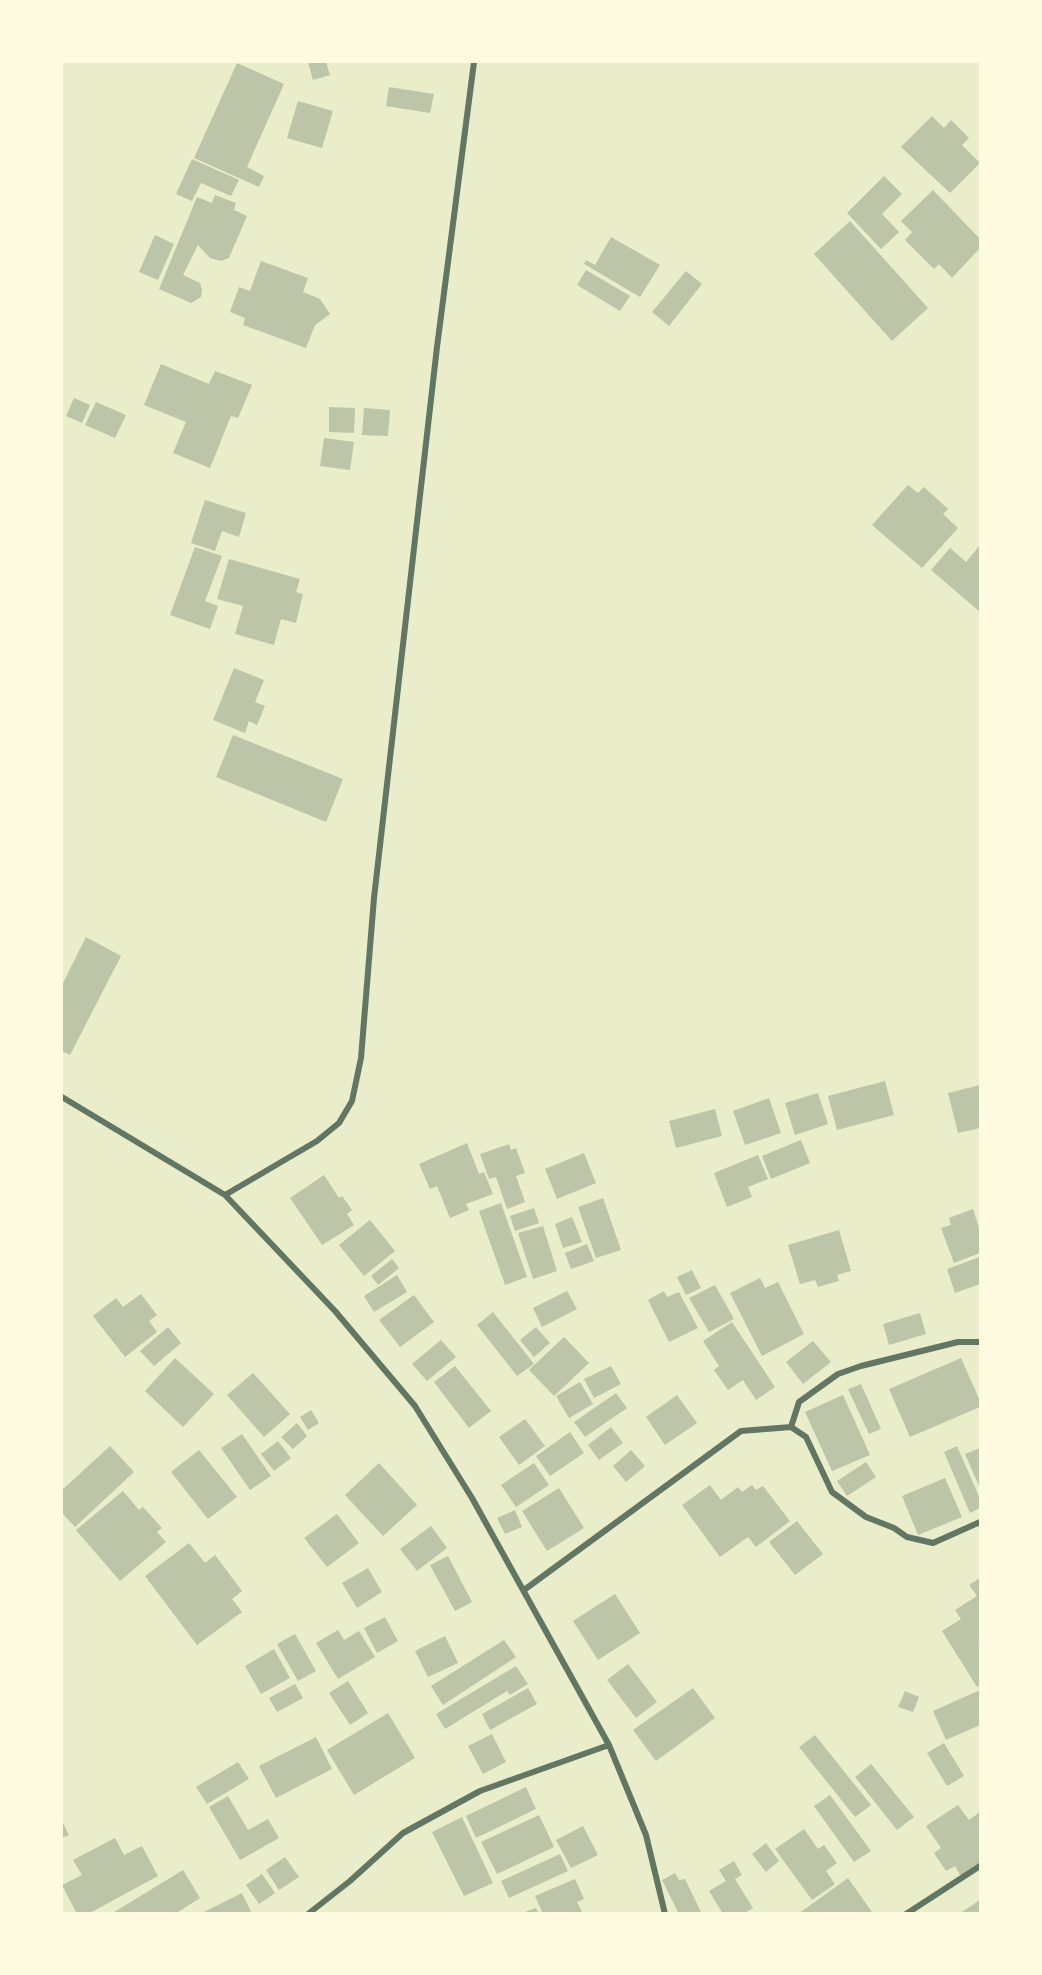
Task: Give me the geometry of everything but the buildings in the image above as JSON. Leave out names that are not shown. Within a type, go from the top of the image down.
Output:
[{"type":"street","points":[[225,1195],[317,1141],[339,1123],[352,1101],[361,1059],[374,898],[437,347],[474,62]]},
{"type":"street","points":[[62,1097],[225,1195],[335,1311],[415,1406],[472,1498],[609,1745],[646,1835],[665,1914]]},
{"type":"street","points":[[791,1427],[799,1402],[838,1374],[861,1365],[958,1341],[981,1342]]},
{"type":"street","points":[[524,1590],[741,1431],[791,1427],[806,1437],[832,1492],[866,1518],[894,1528],[907,1538],[933,1543],[981,1522]]},
{"type":"street","points":[[308,1914],[350,1881],[403,1833],[480,1791],[609,1745]]},
{"type":"street","points":[[906,1914],[981,1866]]}]
